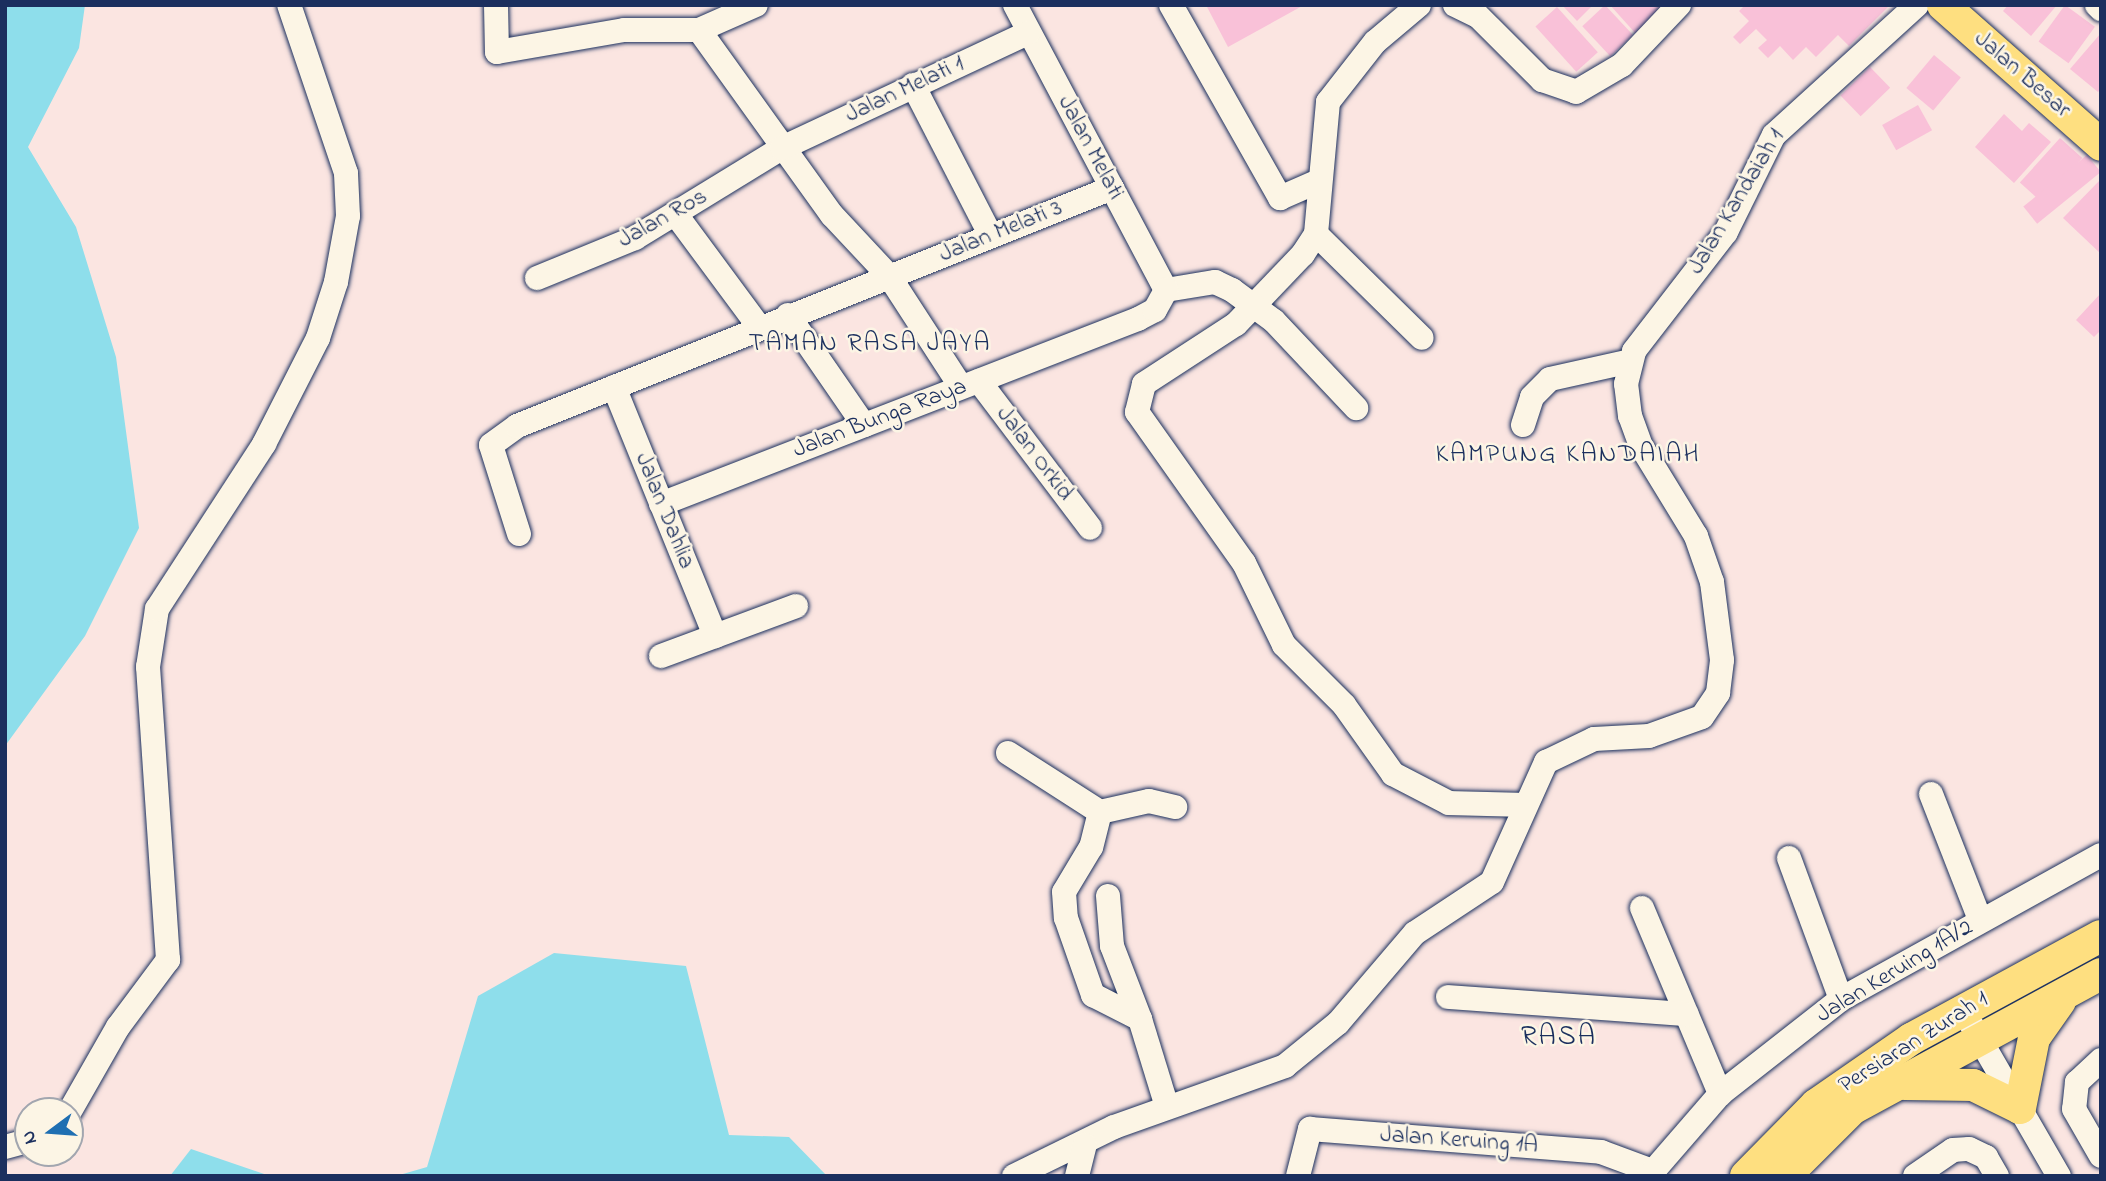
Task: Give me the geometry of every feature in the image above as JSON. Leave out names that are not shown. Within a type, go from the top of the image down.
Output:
[{"type":"main road","name":"Jalan Besar","points":[[1943,5],[2101,145]]},
{"type":"main road","name":"Persiaran Zurah 1","points":[[1746,1176],[1816,1105],[1963,1010],[2101,936]]},
{"type":"main road","name":"Persiaran Zurah 1","points":[[1785,1176],[1852,1109],[2101,974]]},
{"type":"main road","points":[[1894,1085],[1952,1081],[2021,1108],[2034,1038],[2065,994]]},
{"type":"street","points":[[78,1097],[118,1027],[168,960],[148,667],[156,609],[264,444],[318,338],[336,282],[348,216],[346,173],[289,5]]},
{"type":"street","points":[[496,5],[497,52],[624,30],[699,30],[756,5]]},
{"type":"street","name":"Jalan Melati","points":[[1015,5],[1166,290]]},
{"type":"street","points":[[1171,5],[1280,198],[1318,181]]},
{"type":"street","points":[[1419,5],[1351,67],[1328,102],[1318,181],[1316,234],[1254,306],[1144,384],[1137,412],[1145,431],[1244,563],[1284,645],[1344,705],[1393,774],[1449,803],[1525,804]]},
{"type":"street","points":[[1455,5],[1481,10],[1542,80],[1576,92],[1622,65],[1679,5]]},
{"type":"street","name":"Jalan Kandaiah 1","points":[[1632,361],[1726,232],[1774,135],[1917,5]]},
{"type":"street","name":"Jalan Orkid","points":[[699,30],[782,148],[889,276],[970,384],[1090,528]]},
{"type":"street","name":"Jalan Melati 1","points":[[782,148],[1028,33]]},
{"type":"street","points":[[913,85],[991,236]]},
{"type":"street","name":"Jalan Ros","points":[[537,278],[677,216],[782,148]]},
{"type":"street","name":"Jalan Melati 3","points":[[519,534],[491,445],[517,426],[788,315],[1112,188]]},
{"type":"street","points":[[677,216],[759,327]]},
{"type":"street","points":[[1316,234],[1422,338]]},
{"type":"street","points":[[1166,290],[1214,282],[1254,306],[1356,408]]},
{"type":"street","name":"Jalan Bunga Raya","points":[[661,504],[1146,314],[1166,290]]},
{"type":"street","points":[[788,315],[864,425]]},
{"type":"street","points":[[1014,1176],[1167,1107],[1285,1066],[1306,1051],[1415,933],[1492,882],[1518,836],[1534,779],[1566,749],[1594,738],[1679,728],[1702,717],[1718,693],[1722,660],[1712,582],[1696,536],[1641,446],[1626,384],[1632,361],[1550,379],[1532,397],[1523,425]]},
{"type":"street","name":"Jalan Dahlia","points":[[614,387],[715,636]]},
{"type":"street","points":[[661,656],[796,606]]},
{"type":"street","points":[[1008,752],[1100,812],[1149,801],[1175,807]]},
{"type":"street","points":[[1931,794],[1980,920]]},
{"type":"street","points":[[1100,812],[1091,846],[1064,892],[1066,918],[1093,995],[1140,1019]]},
{"type":"street","name":"Jalan Keruing 1A/2","points":[[1650,1174],[1720,1094],[1841,999],[2101,855]]},
{"type":"street","points":[[1789,858],[1841,999]]},
{"type":"street","points":[[1108,896],[1112,946],[1140,1019],[1167,1107]]},
{"type":"street","points":[[1642,908],[1720,1094]]},
{"type":"street","points":[[1448,997],[1686,1014]]},
{"type":"street","points":[[1963,1010],[2059,1176]]},
{"type":"street","points":[[2101,1060],[2077,1082],[2074,1109],[2101,1156]]},
{"type":"street","name":"Jalan Keruing 1A","points":[[1298,1176],[1310,1129],[1601,1152],[1650,1174]]},
{"type":"street","points":[[1077,1176],[1085,1145]]},
{"type":"street","points":[[1915,1176],[1953,1150],[1986,1157],[1997,1176]]},
{"type":"water","points":[[5,5],[85,5],[79,48],[28,147],[76,227],[116,357],[139,528],[85,636],[5,746]]},
{"type":"water","points":[[554,953],[686,966],[729,1135],[789,1137],[827,1176],[396,1176],[427,1167],[478,996]]},
{"type":"water","points":[[191,1149],[270,1176],[170,1176]]},
{"type":"building","points":[[1206,5],[1304,5],[1228,47]]},
{"type":"building","points":[[1562,5],[1593,5],[1577,21]]},
{"type":"building","points":[[1605,5],[1633,35],[1610,56],[1582,26]]},
{"type":"building","points":[[1610,5],[1665,5],[1636,34]]},
{"type":"building","points":[[1745,5],[1888,7],[1849,46],[1838,35],[1816,57],[1806,47],[1793,60],[1780,46],[1768,58],[1758,48],[1767,40],[1756,29],[1740,44],[1733,37],[1749,21],[1739,11]]},
{"type":"building","points":[[2008,5],[2057,5],[2031,36],[2003,11]]},
{"type":"building","points":[[2065,5],[2095,27],[2068,63],[2039,41]]},
{"type":"building","points":[[1557,7],[1598,52],[1576,72],[1535,26]]},
{"type":"building","points":[[2101,33],[2101,89],[2098,92],[2070,69]]},
{"type":"building","points":[[1934,55],[1961,77],[1933,110],[1906,88]]},
{"type":"building","points":[[1870,67],[1890,88],[1861,116],[1841,95]]},
{"type":"building","points":[[1918,105],[1932,130],[1896,150],[1882,125]]},
{"type":"building","points":[[2004,114],[2022,131],[2029,123],[2051,142],[2014,183],[1975,147]]},
{"type":"building","points":[[2060,138],[2082,158],[2042,203],[2020,183]]},
{"type":"building","points":[[2087,155],[2101,172],[2037,224],[2023,207]]},
{"type":"building","points":[[2101,179],[2101,254],[2063,218]]},
{"type":"building","points":[[2101,293],[2101,330],[2094,337],[2076,320]]},
{"type":"district","name":"TAMAN RASA JAYA","points":[[870,345]]},
{"type":"district","name":"KAMPUNG KANDAIAH","points":[[1568,456]]},
{"type":"district","name":"RASA","points":[[1559,1038]]}]
